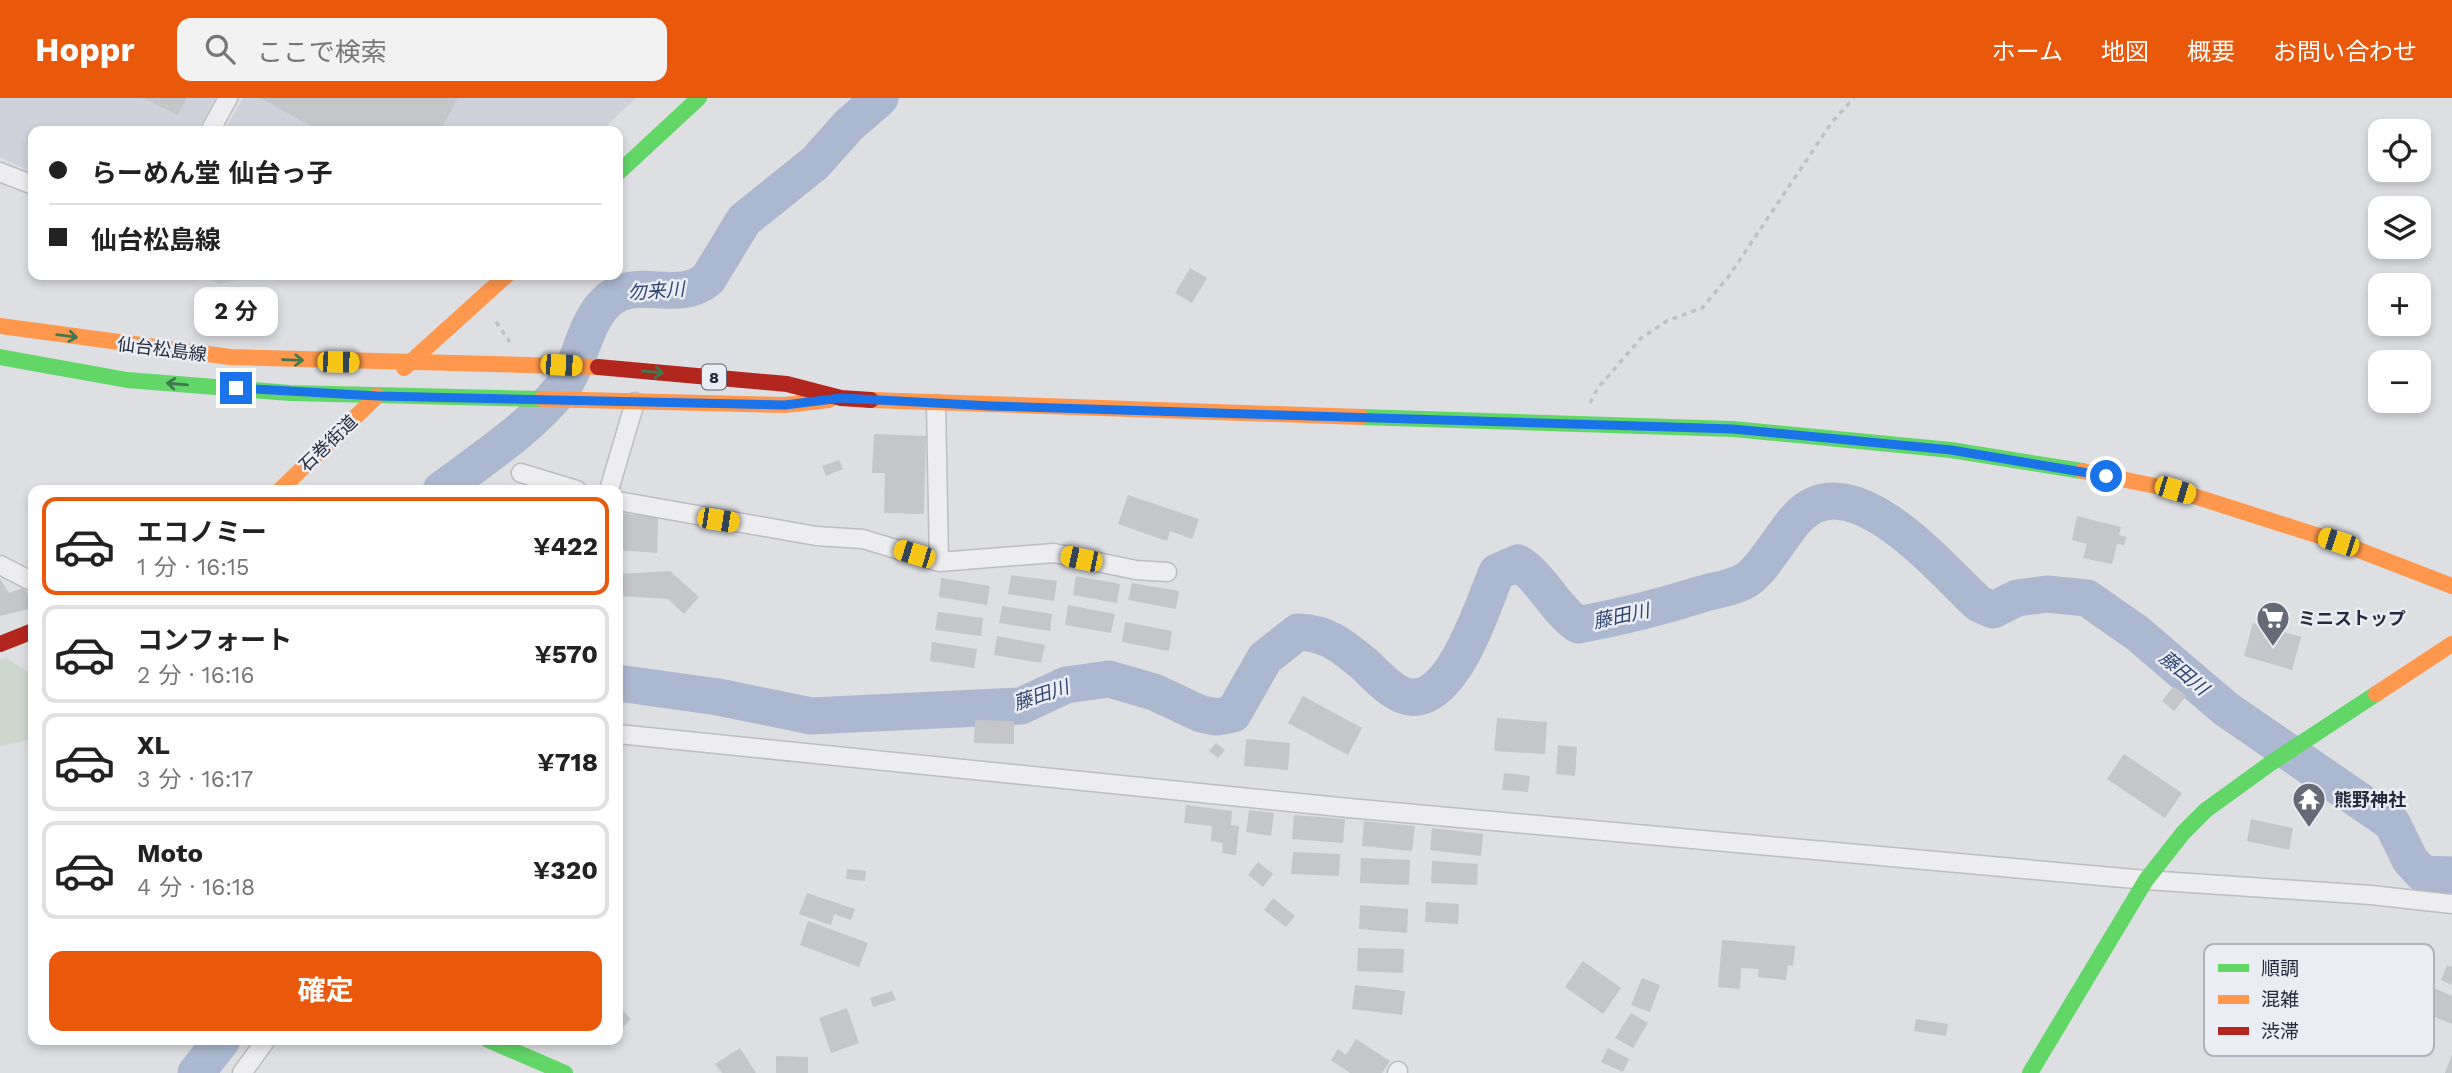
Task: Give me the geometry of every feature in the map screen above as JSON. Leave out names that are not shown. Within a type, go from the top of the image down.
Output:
[{"type":"main road","points":[[623,168],[699,98]]},
{"type":"main road","points":[[377,396],[409,363],[500,280]]},
{"type":"main road","name":"仙台松島線","points":[[0,326],[230,357],[585,366],[787,384],[841,398]]},
{"type":"main road","name":"仙台松島線","points":[[0,357],[127,380],[377,396],[635,402]]},
{"type":"main road","name":"石巻街道","points":[[285,485],[377,396]]},
{"type":"main road","name":"8","points":[[635,402],[785,405],[841,398],[936,404],[1733,429],[1951,450],[2060,466],[2175,490],[2338,542],[2452,586]]},
{"type":"main road","points":[[0,644],[28,633]]},
{"type":"main road","points":[[2030,1073],[2146,880],[2183,833],[2206,810],[2271,763],[2452,644]]},
{"type":"main road","points":[[500,1045],[565,1073]]},
{"type":"street","points":[[213,126],[228,98]]},
{"type":"street","points":[[0,172],[28,184]]},
{"type":"street","points":[[611,485],[635,402]]},
{"type":"street","points":[[936,404],[939,562]]},
{"type":"street","points":[[521,473],[561,485]]},
{"type":"street","points":[[623,502],[816,536],[863,539],[939,562],[1054,553],[1136,570],[1167,572]]},
{"type":"street","points":[[0,565],[28,579]]},
{"type":"street","points":[[623,735],[1349,808],[2146,880],[2371,895],[2452,904]]},
{"type":"street","points":[[242,1073],[262,1045]]},
{"type":"path","points":[[1591,400],[1597,389],[1641,338],[1667,321],[1702,308],[1729,276],[1832,122],[1854,98]]},
{"type":"path","points":[[495,322],[510,343]]},
{"type":"shaded area","points":[[0,98],[215,98],[201,126],[28,126],[28,171],[0,157]]},
{"type":"shaded area","points":[[243,98],[636,98],[606,126],[227,126]]},
{"type":"shaded area","points":[[211,280],[240,280],[220,284]]},
{"type":"shaded area","points":[[7,658],[28,673],[28,740],[0,746],[0,660]]},
{"type":"building","points":[[142,98],[187,98],[178,115]]},
{"type":"building","points":[[260,98],[458,98],[443,126],[311,126]]},
{"type":"building","points":[[1190,268],[1207,278],[1192,303],[1175,293]]},
{"type":"building","points":[[874,434],[926,436],[924,514],[884,513],[885,473],[872,473]]},
{"type":"building","points":[[839,460],[843,469],[826,476],[822,466]]},
{"type":"building","points":[[1128,495],[1199,519],[1192,539],[1170,531],[1167,541],[1118,524]]},
{"type":"building","points":[[623,514],[658,517],[657,553],[623,550]]},
{"type":"building","points":[[2077,516],[2121,527],[2119,535],[2127,537],[2124,545],[2117,544],[2112,564],[2083,558],[2087,544],[2072,540]]},
{"type":"building","points":[[670,571],[699,597],[684,614],[668,599],[623,596],[623,574]]},
{"type":"building","points":[[1011,575],[1057,581],[1054,601],[1008,594]]},
{"type":"building","points":[[1076,576],[1120,584],[1117,603],[1073,595]]},
{"type":"building","points":[[941,578],[990,586],[987,605],[939,597]]},
{"type":"building","points":[[0,579],[9,593],[22,588],[28,593],[28,609],[0,616]]},
{"type":"building","points":[[1132,583],[1179,591],[1176,609],[1128,600]]},
{"type":"building","points":[[1068,605],[1115,614],[1111,633],[1065,625]]},
{"type":"building","points":[[1002,606],[1052,614],[1050,631],[999,623]]},
{"type":"building","points":[[938,612],[983,618],[981,636],[935,630]]},
{"type":"building","points":[[1125,622],[1172,631],[1169,651],[1122,642]]},
{"type":"building","points":[[2253,623],[2301,637],[2292,670],[2244,656]]},
{"type":"building","points":[[997,636],[1045,645],[1041,663],[994,655]]},
{"type":"building","points":[[932,642],[977,649],[974,668],[930,661]]},
{"type":"building","points":[[2174,686],[2186,696],[2174,711],[2162,701]]},
{"type":"building","points":[[1303,696],[1362,728],[1348,755],[1288,723]]},
{"type":"building","points":[[1497,718],[1547,722],[1545,754],[1494,751]]},
{"type":"building","points":[[975,720],[1014,721],[1014,744],[974,743]]},
{"type":"building","points":[[1246,739],[1290,743],[1288,770],[1244,766]]},
{"type":"building","points":[[1216,743],[1225,750],[1218,758],[1209,751]]},
{"type":"building","points":[[1558,745],[1577,747],[1575,776],[1556,774]]},
{"type":"building","points":[[2124,754],[2182,793],[2165,818],[2107,779]]},
{"type":"building","points":[[1504,773],[1530,776],[1528,792],[1502,790]]},
{"type":"building","points":[[1186,805],[1232,811],[1231,825],[1239,826],[1236,855],[1222,853],[1223,843],[1211,841],[1212,826],[1184,823]]},
{"type":"building","points":[[1249,810],[1274,813],[1271,836],[1246,832]]},
{"type":"building","points":[[1294,815],[1345,819],[1343,843],[1292,839]]},
{"type":"building","points":[[2251,819],[2293,828],[2289,850],[2247,841]]},
{"type":"building","points":[[1364,821],[1415,826],[1412,851],[1362,846]]},
{"type":"building","points":[[1432,828],[1483,834],[1481,856],[1430,850]]},
{"type":"building","points":[[1293,852],[1340,854],[1339,876],[1291,874]]},
{"type":"building","points":[[1361,858],[1410,860],[1409,885],[1360,883]]},
{"type":"building","points":[[1432,861],[1478,864],[1477,885],[1431,883]]},
{"type":"building","points":[[1258,862],[1273,874],[1263,887],[1248,875]]},
{"type":"building","points":[[847,869],[866,871],[865,881],[846,879]]},
{"type":"building","points":[[807,893],[855,909],[851,920],[834,914],[831,925],[799,914]]},
{"type":"building","points":[[1273,898],[1295,916],[1286,927],[1264,910]]},
{"type":"building","points":[[1426,902],[1459,904],[1458,924],[1425,922]]},
{"type":"building","points":[[1360,905],[1408,909],[1407,933],[1359,929]]},
{"type":"building","points":[[808,921],[868,943],[859,967],[800,945]]},
{"type":"building","points":[[1722,940],[1795,946],[1793,966],[1788,965],[1786,980],[1758,977],[1759,969],[1741,968],[1740,989],[1718,987]]},
{"type":"building","points":[[1358,948],[1404,949],[1403,973],[1357,971]]},
{"type":"building","points":[[1583,961],[1621,988],[1603,1014],[1565,987]]},
{"type":"building","points":[[2447,965],[2452,967],[2452,985],[2441,980]]},
{"type":"building","points":[[1642,978],[1660,985],[1650,1012],[1631,1005]]},
{"type":"building","points":[[1355,985],[1405,991],[1402,1015],[1352,1009]]},
{"type":"building","points":[[2434,988],[2452,996],[2452,1024],[2434,1016]]},
{"type":"building","points":[[892,991],[896,1000],[873,1007],[870,998]]},
{"type":"building","points":[[847,1008],[859,1043],[831,1053],[819,1018]]},
{"type":"building","points":[[623,1010],[631,1019],[623,1027]]},
{"type":"building","points":[[1631,1013],[1648,1023],[1633,1048],[1615,1038]]},
{"type":"building","points":[[1916,1019],[1948,1024],[1946,1036],[1914,1031]]},
{"type":"building","points":[[1356,1039],[1390,1061],[1382,1073],[1350,1073],[1331,1060],[1338,1049],[1346,1055]]},
{"type":"building","points":[[740,1048],[756,1073],[722,1073],[715,1064]]},
{"type":"building","points":[[1608,1048],[1629,1059],[1623,1072],[1601,1062]]},
{"type":"building","points":[[2452,1054],[2452,1073],[2445,1073]]},
{"type":"building","points":[[776,1056],[808,1057],[808,1073],[776,1073]]},
{"type":"waterway","name":"勿来川","points":[[448,485],[504,443],[547,405],[573,368],[594,318],[611,298],[634,290],[685,290],[708,279],[744,220],[815,163],[849,125],[880,98]]},
{"type":"waterway","name":"藤田川","points":[[623,684],[718,697],[811,716],[1021,706],[1066,685],[1109,679],[1154,692],[1201,714],[1217,717],[1233,714],[1265,658],[1298,632],[1333,641],[1395,691],[1418,697],[1434,689],[1449,674],[1462,654],[1497,572],[1518,563],[1578,625],[1594,622],[1743,582],[1765,562],[1798,517],[1820,503],[1844,502],[1869,510],[1894,526],[1942,567],[1979,604],[1993,610],[2017,598],[2047,594],[2087,598],[2137,633],[2226,709],[2392,823],[2410,860],[2423,874],[2452,875]]},
{"type":"waterway","name":"勿来川","points":[[196,1073],[218,1045]]},
{"type":"traffic: fast","points":[[623,168],[699,98]]},
{"type":"traffic: fast","points":[[0,357],[127,380],[290,393],[542,399]]},
{"type":"traffic: fast","points":[[1361,417],[1733,429],[1951,450],[2082,471]]},
{"type":"traffic: fast","points":[[2030,1073],[2146,880],[2183,833],[2206,810],[2271,763],[2376,694]]},
{"type":"traffic: fast","points":[[500,1045],[565,1073]]},
{"type":"traffic: slow","points":[[404,368],[501,280]]},
{"type":"traffic: slow","points":[[0,326],[230,357],[598,367]]},
{"type":"traffic: slow","points":[[285,485],[377,396]]},
{"type":"traffic: slow","points":[[542,399],[785,405],[829,400]]},
{"type":"traffic: slow","points":[[871,400],[1361,417]]},
{"type":"traffic: slow","points":[[2082,471],[2175,490],[2338,542],[2452,586]]},
{"type":"traffic: slow","points":[[2376,694],[2452,644]]},
{"type":"traffic: jam","points":[[598,367],[787,384],[841,398],[871,400]]},
{"type":"traffic: jam","points":[[0,644],[28,633]]},
{"type":"place","name":"ミニストップ","points":[[2273,648]]},
{"type":"place","name":"熊野神社","points":[[2309,829]]},
{"type":"route","points":[[236,388],[377,396],[785,405],[841,398],[992,406],[1733,429],[1951,450],[2060,466],[2106,476]]}]
